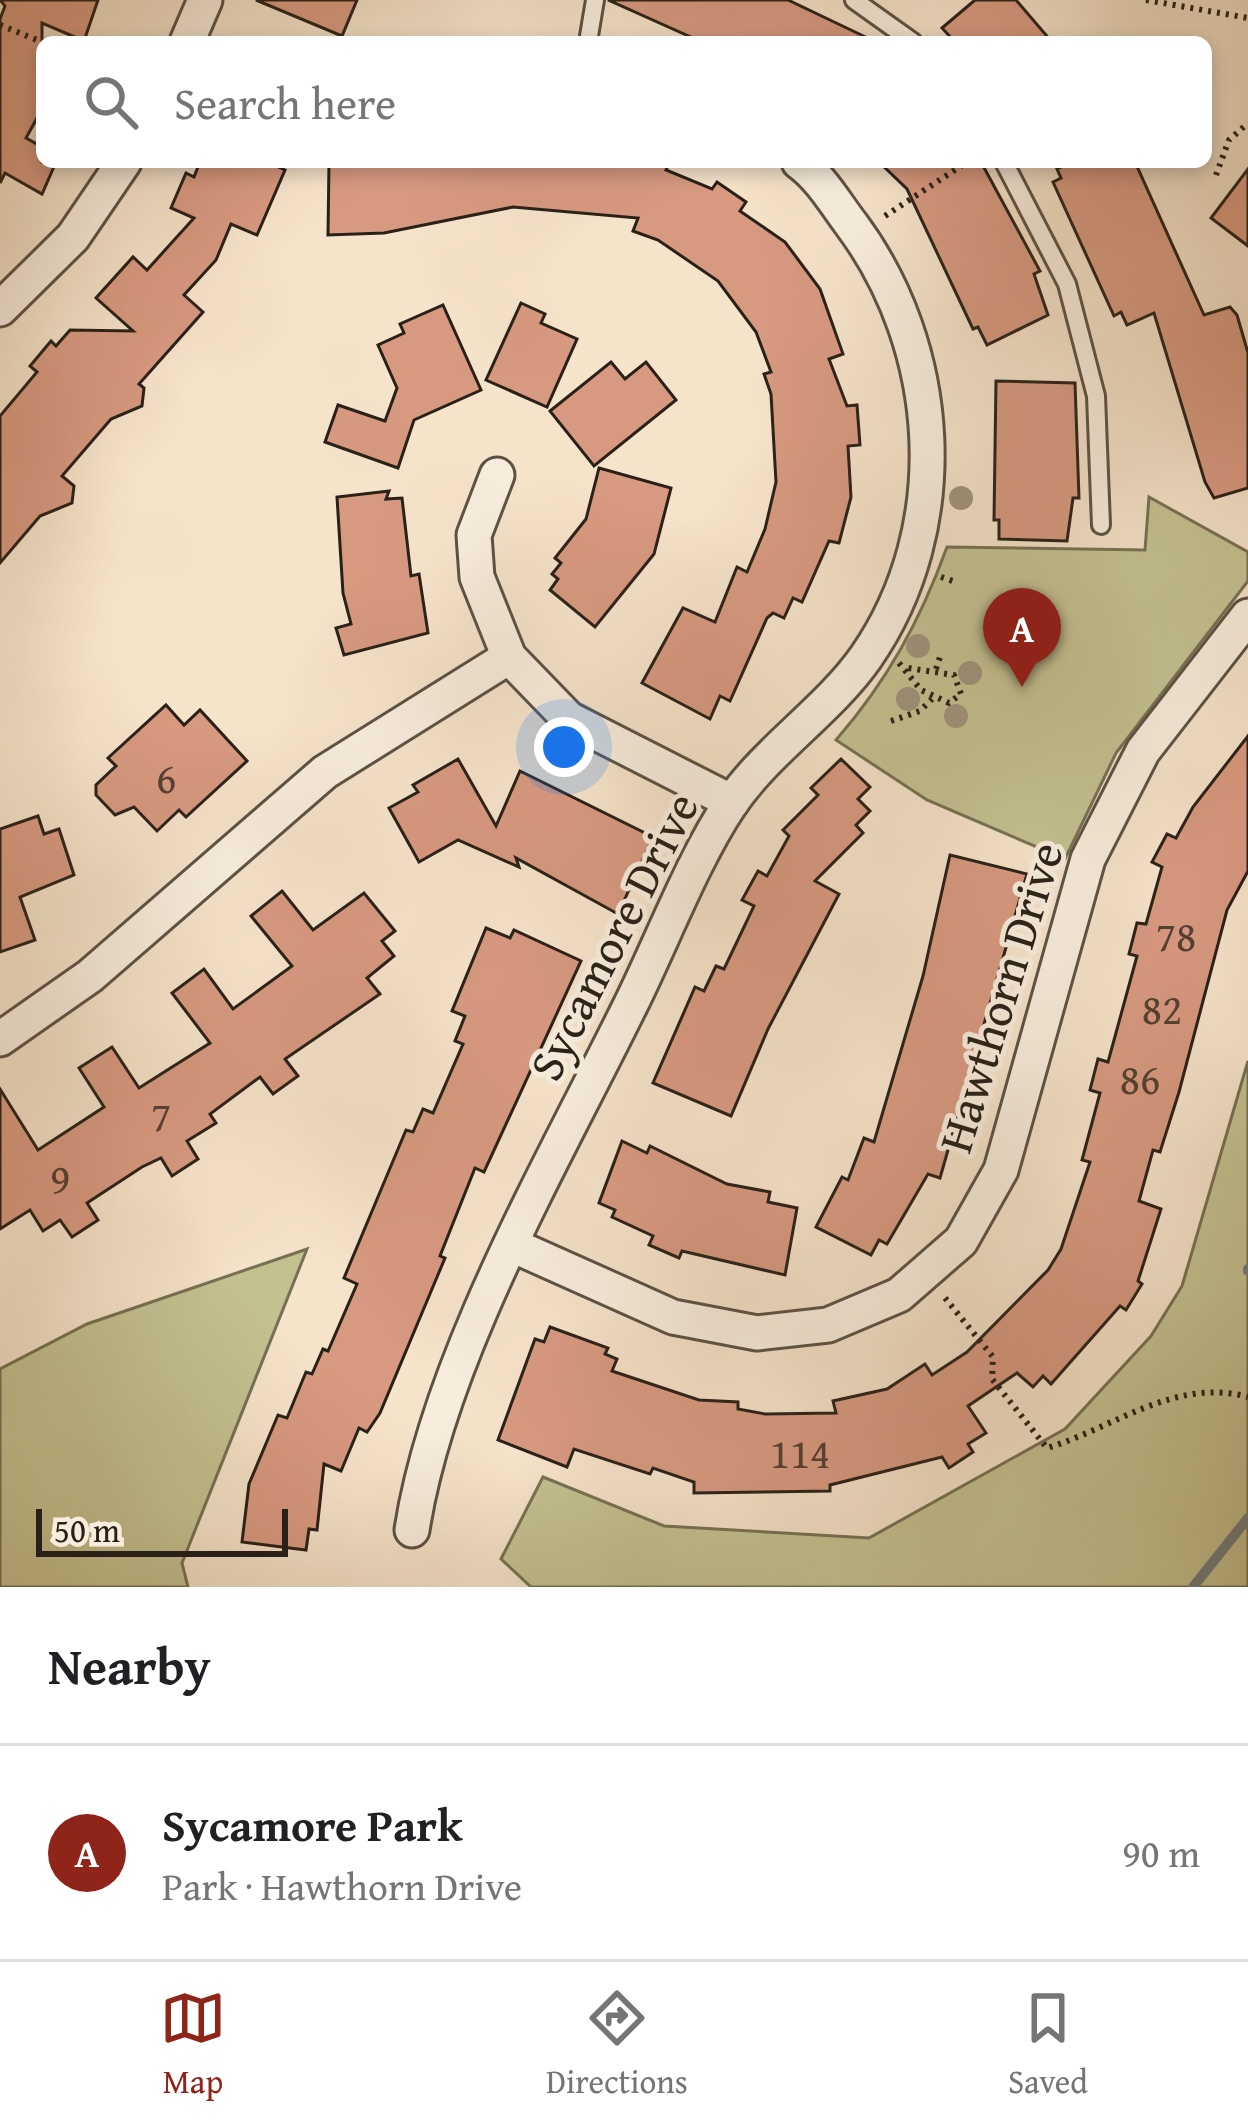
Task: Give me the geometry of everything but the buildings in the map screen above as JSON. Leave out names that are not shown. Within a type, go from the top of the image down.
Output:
[{"type":"street","points":[[190,36],[205,0]]},
{"type":"street","points":[[0,309],[73,237],[120,168]]},
{"type":"street","name":"Sycamore Drive","points":[[412,1530],[422,1461],[512,1245],[732,802],[844,685],[887,621],[914,543],[928,457],[915,346],[882,265],[805,168]]},
{"type":"street","points":[[497,475],[474,535],[477,577],[509,657],[569,719],[732,802]]},
{"type":"street","name":"Hawthorn Drive","points":[[512,1245],[673,1317],[757,1333],[828,1325],[899,1295],[961,1240],[1001,1170],[1088,859],[1143,751],[1248,616]]},
{"type":"street","points":[[0,1039],[90,976],[364,743],[509,657]]},
{"type":"lane","points":[[589,36],[596,0]]},
{"type":"lane","points":[[854,0],[905,36]]},
{"type":"lane","points":[[1007,168],[1067,284],[1096,396],[1101,525]]},
{"type":"path","points":[[1146,0],[1248,18]]},
{"type":"path","points":[[0,25],[36,40]]},
{"type":"path","points":[[1216,175],[1228,140],[1248,123]]},
{"type":"path","points":[[882,218],[958,168]]},
{"type":"path","points":[[937,669],[941,654]]},
{"type":"path","points":[[908,668],[954,675],[963,688],[950,703],[932,699],[908,668]]},
{"type":"path","points":[[891,721],[920,711],[932,699]]},
{"type":"path","points":[[924,1272],[993,1357],[992,1378],[1047,1448],[1099,1432],[1162,1397],[1228,1391],[1246,1396]]},
{"type":"shaded area","points":[[1149,497],[1248,552],[1248,581],[1116,753],[1065,859],[927,800],[836,740],[901,649],[947,547],[1145,550]]},
{"type":"shaded area","points":[[1248,1061],[1248,1587],[531,1587],[501,1559],[543,1477],[664,1526],[869,1538],[1065,1429],[1151,1336],[1182,1286]]},
{"type":"shaded area","points":[[307,1249],[182,1563],[188,1587],[0,1587],[0,1369],[87,1324]]},
{"type":"waterway","points":[[1193,1587],[1248,1518]]},
{"type":"place","name":"Sycamore Park","points":[[1022,687]]}]
